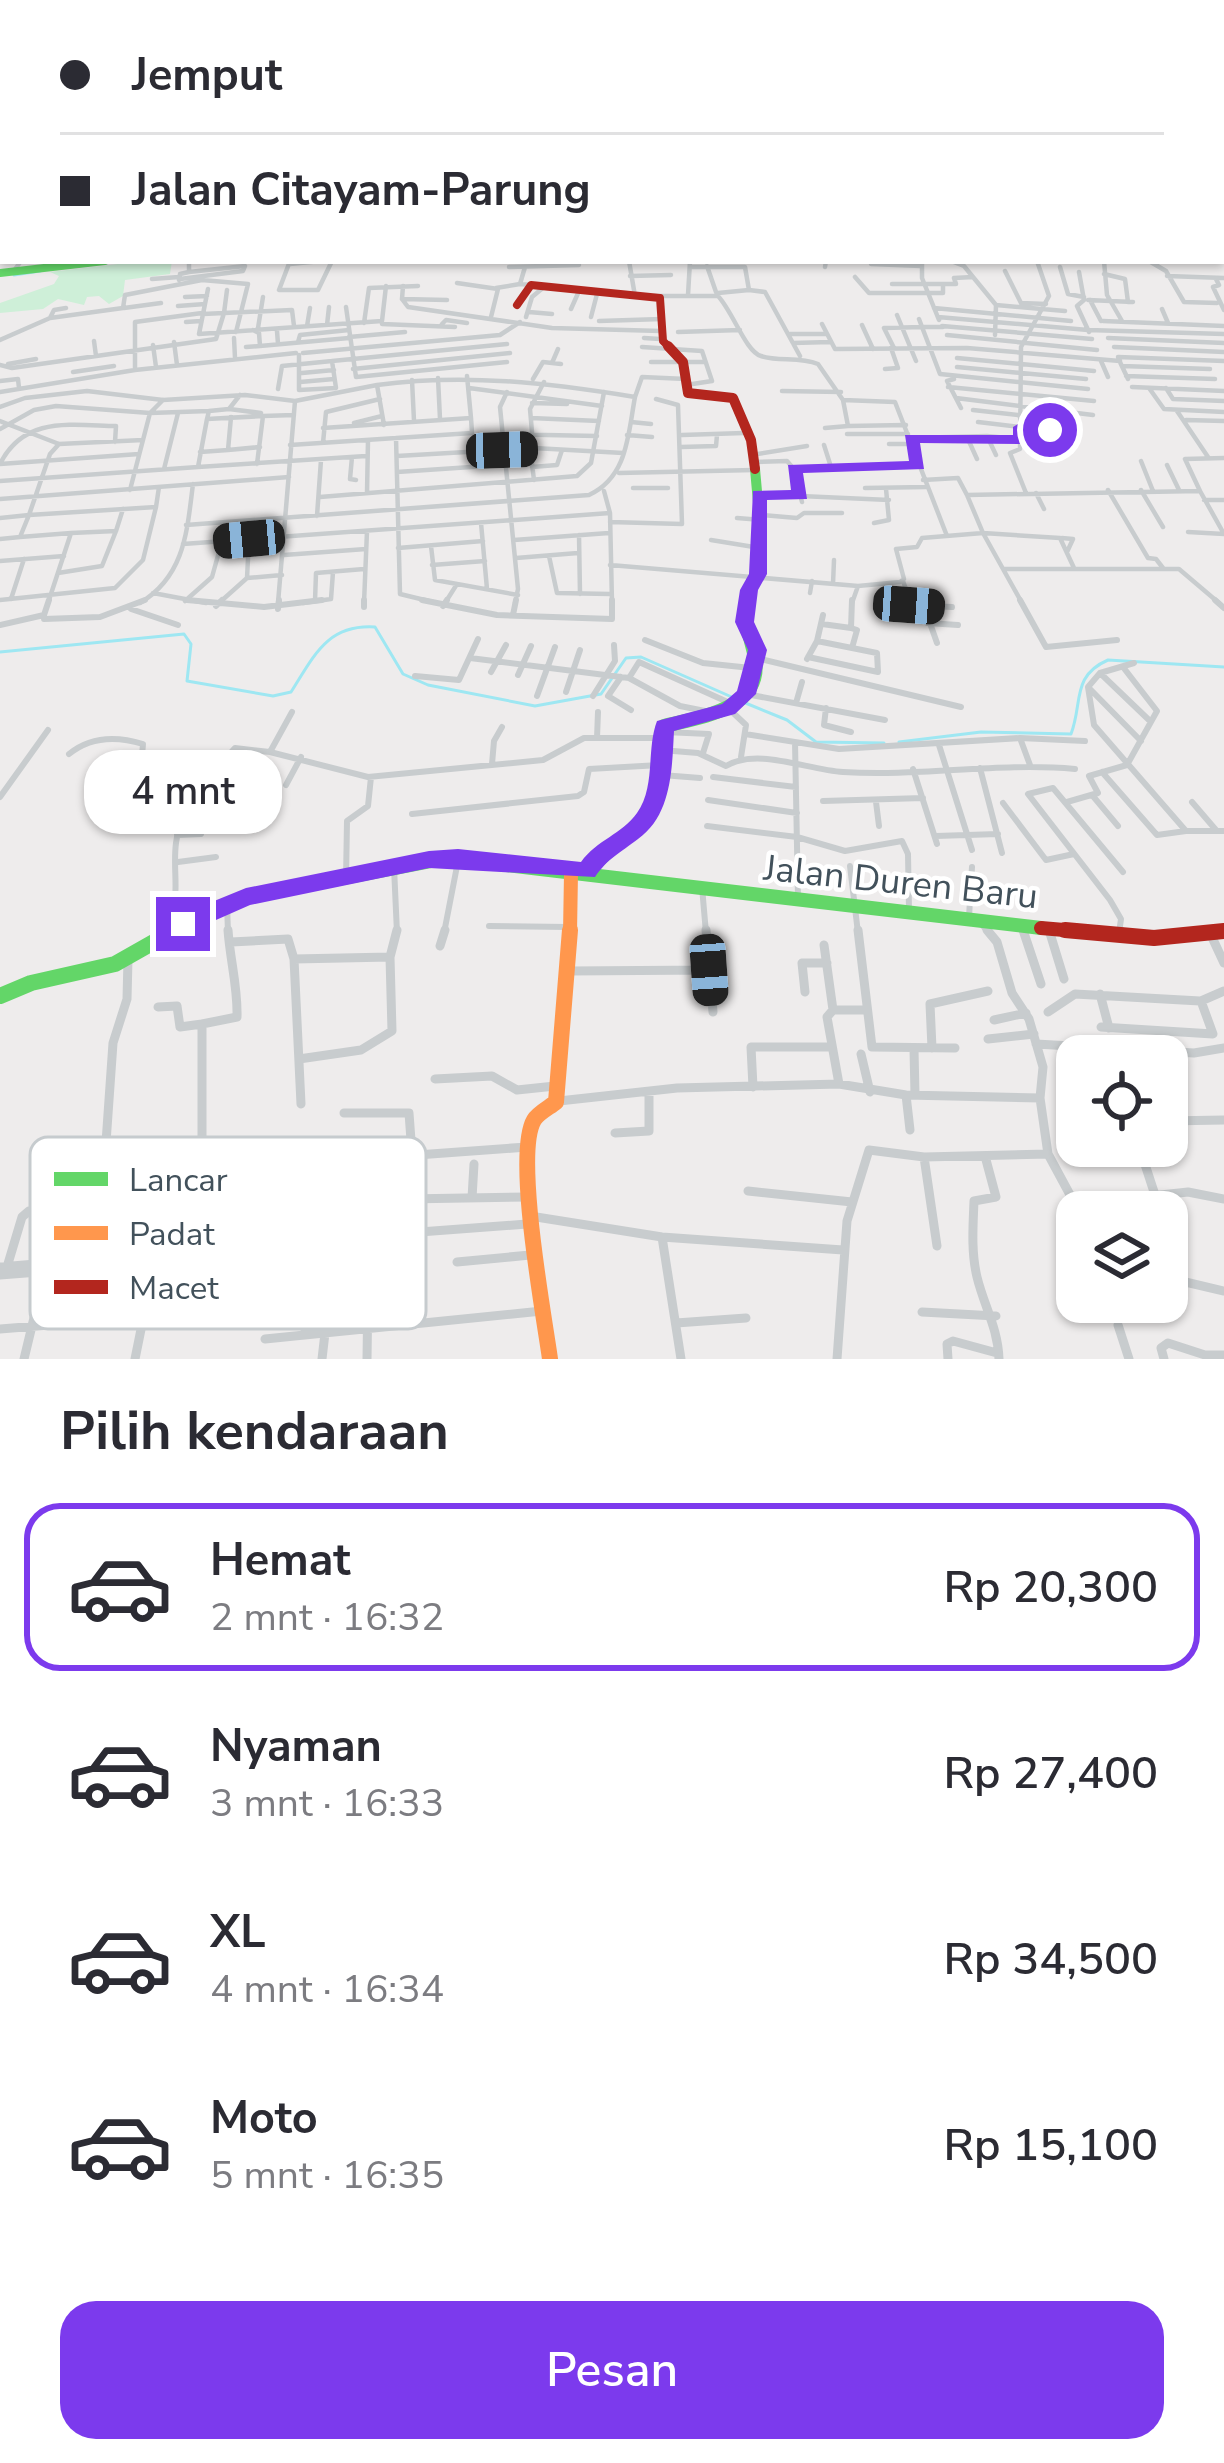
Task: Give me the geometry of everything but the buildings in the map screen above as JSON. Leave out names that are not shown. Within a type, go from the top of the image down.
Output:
[{"type":"street","points":[[8,273],[81,264]]},
{"type":"street","points":[[189,264],[189,272]]},
{"type":"street","points":[[289,264],[279,290],[314,291],[330,264]]},
{"type":"street","points":[[629,264],[635,296]]},
{"type":"street","points":[[688,296],[690,264],[745,267],[749,290]]},
{"type":"street","points":[[871,265],[922,264],[924,284],[957,358],[947,381],[961,408]]},
{"type":"street","points":[[955,264],[972,276],[994,304],[995,350]]},
{"type":"street","points":[[991,447],[1020,451],[1020,353],[1048,296],[1038,264]]},
{"type":"street","points":[[1104,264],[1110,301],[1122,321]]},
{"type":"street","points":[[1153,264],[1184,302],[1217,303]]},
{"type":"street","points":[[125,295],[179,280],[243,271],[245,266],[189,272],[179,280]]},
{"type":"street","points":[[509,267],[579,266]]},
{"type":"street","points":[[707,266],[717,294],[735,314],[757,356],[800,356],[826,367],[842,396],[847,430]]},
{"type":"street","points":[[73,373],[503,334],[523,314],[532,285],[525,267]]},
{"type":"street","points":[[1060,267],[1068,294],[1131,302],[1124,279],[1104,274]]},
{"type":"street","points":[[1005,271],[1021,303]]},
{"type":"street","points":[[1079,272],[1086,299],[1103,321],[1127,378],[1219,380]]},
{"type":"street","points":[[892,284],[956,284],[954,278],[988,274]]},
{"type":"street","points":[[630,276],[671,275]]},
{"type":"street","points":[[1167,276],[1224,278]]},
{"type":"street","points":[[855,277],[868,293],[945,292],[943,284]]},
{"type":"street","points":[[1216,278],[1217,303],[1224,310]]},
{"type":"street","points":[[152,280],[247,283],[235,335],[235,358]]},
{"type":"street","points":[[457,283],[496,288],[505,283],[532,285],[597,295],[764,292],[800,356]]},
{"type":"street","points":[[467,295],[475,285]]},
{"type":"street","points":[[124,308],[126,286]]},
{"type":"street","points":[[185,297],[208,292],[198,333],[235,335],[255,329],[327,325],[348,331],[364,322],[383,320],[386,286]]},
{"type":"street","points":[[403,286],[405,307],[491,317],[552,314]]},
{"type":"street","points":[[364,322],[369,288],[418,286]]},
{"type":"street","points":[[491,317],[496,288]]},
{"type":"street","points":[[8,364],[12,368],[216,339],[227,290]]},
{"type":"street","points":[[571,309],[579,291]]},
{"type":"street","points":[[591,317],[597,295]]},
{"type":"street","points":[[654,296],[662,300],[662,334],[687,381]]},
{"type":"street","points":[[255,329],[263,297]]},
{"type":"street","points":[[402,298],[448,299]]},
{"type":"street","points":[[294,326],[293,310],[300,299]]},
{"type":"street","points":[[1086,299],[1077,306],[1108,377]]},
{"type":"street","points":[[0,340],[50,318],[160,303]]},
{"type":"street","points":[[994,304],[1021,303],[1065,311]]},
{"type":"street","points":[[178,306],[205,304]]},
{"type":"street","points":[[994,304],[1045,307]]},
{"type":"street","points":[[327,325],[329,307]]},
{"type":"street","points":[[346,307],[353,369],[412,372],[507,362]]},
{"type":"street","points":[[50,318],[54,310],[66,308]]},
{"type":"street","points":[[307,326],[310,308]]},
{"type":"street","points":[[934,308],[1071,320]]},
{"type":"street","points":[[1162,309],[1168,323]]},
{"type":"street","points":[[278,344],[279,310]]},
{"type":"street","points":[[135,370],[135,322],[165,316],[293,310]]},
{"type":"street","points":[[523,314],[552,328],[662,334]]},
{"type":"street","points":[[897,315],[916,361]]},
{"type":"street","points":[[186,322],[202,316]]},
{"type":"street","points":[[938,317],[1088,330],[1224,334]]},
{"type":"street","points":[[919,319],[939,374],[1088,389]]},
{"type":"street","points":[[442,325],[446,320],[467,322]]},
{"type":"street","points":[[186,524],[604,491],[619,473],[642,377],[712,381],[700,350],[662,334],[599,320]]},
{"type":"street","points":[[1103,321],[1224,326]]},
{"type":"street","points":[[1140,322],[1173,399],[1223,396],[1187,324]]},
{"type":"street","points":[[821,324],[835,349],[995,350],[1210,369]]},
{"type":"street","points":[[469,366],[464,338],[478,326]]},
{"type":"street","points":[[785,326],[796,326]]},
{"type":"street","points":[[862,326],[873,349]]},
{"type":"street","points":[[885,369],[898,368],[884,328],[942,327],[1092,340]]},
{"type":"street","points":[[246,347],[348,331],[455,328]]},
{"type":"street","points":[[255,329],[260,332],[260,346]]},
{"type":"street","points":[[405,330],[414,421]]},
{"type":"street","points":[[678,332],[740,330]]},
{"type":"street","points":[[644,338],[662,334]]},
{"type":"street","points":[[642,347],[662,334]]},
{"type":"street","points":[[790,334],[827,334]]},
{"type":"street","points":[[946,335],[1097,350]]},
{"type":"street","points":[[1108,338],[1224,343]]},
{"type":"street","points":[[299,339],[299,390],[336,388],[332,361]]},
{"type":"street","points":[[193,340],[194,363]]},
{"type":"street","points":[[94,341],[96,356]]},
{"type":"street","points":[[174,342],[177,365]]},
{"type":"street","points":[[793,343],[830,342]]},
{"type":"street","points":[[278,389],[280,368],[507,344]]},
{"type":"street","points":[[153,345],[156,368]]},
{"type":"street","points":[[1114,347],[1224,352]]},
{"type":"street","points":[[552,363],[558,349]]},
{"type":"street","points":[[0,407],[26,398],[87,391],[163,400],[240,395],[295,401],[377,385],[466,357],[510,353]]},
{"type":"street","points":[[113,354],[115,370]]},
{"type":"street","points":[[957,358],[1095,374],[1092,359]]},
{"type":"street","points":[[0,365],[36,359]]},
{"type":"street","points":[[1120,361],[1224,361]]},
{"type":"street","points":[[470,658],[617,677],[689,710],[711,711],[736,702],[755,663],[755,640],[744,622],[749,590],[758,574],[762,517],[751,440],[731,396],[651,362]]},
{"type":"street","points":[[183,544],[513,520],[610,518],[681,525],[678,405],[687,381],[705,362]]},
{"type":"street","points":[[532,380],[542,363],[561,364]]},
{"type":"street","points":[[957,367],[1086,379]]},
{"type":"street","points":[[0,392],[115,370]]},
{"type":"street","points":[[301,373],[334,370]]},
{"type":"street","points":[[412,372],[438,378],[532,380],[635,397]]},
{"type":"street","points":[[467,376],[474,451]]},
{"type":"street","points":[[438,378],[440,419]]},
{"type":"street","points":[[0,381],[19,379],[20,388]]},
{"type":"street","points":[[300,382],[334,379]]},
{"type":"street","points":[[532,432],[532,399],[544,382]]},
{"type":"street","points":[[377,385],[384,425]]},
{"type":"street","points":[[948,387],[1094,401]]},
{"type":"street","points":[[1132,387],[1169,388]]},
{"type":"street","points":[[1148,387],[1163,409],[1224,412]]},
{"type":"street","points":[[469,388],[602,406]]},
{"type":"street","points":[[782,391],[892,400],[906,425],[947,537]]},
{"type":"street","points":[[507,392],[500,407],[502,465],[516,558],[518,595],[513,615]]},
{"type":"street","points":[[320,497],[577,476],[587,470],[593,452],[604,392]]},
{"type":"street","points":[[228,449],[230,413],[240,395]]},
{"type":"street","points":[[74,405],[79,396]]},
{"type":"street","points":[[956,398],[1093,415]]},
{"type":"street","points":[[323,443],[328,411],[380,399]]},
{"type":"street","points":[[656,399],[678,405]]},
{"type":"street","points":[[130,490],[150,413],[163,400]]},
{"type":"street","points":[[278,609],[295,401]]},
{"type":"street","points":[[3,425],[34,410],[74,405],[150,413],[294,415]]},
{"type":"street","points":[[973,410],[1079,422]]},
{"type":"street","points":[[1176,410],[1208,457]]},
{"type":"street","points":[[164,470],[178,412]]},
{"type":"street","points":[[198,467],[208,415]]},
{"type":"street","points":[[257,464],[263,416]]},
{"type":"street","points":[[353,426],[382,416]]},
{"type":"street","points":[[323,428],[471,418]]},
{"type":"street","points":[[531,418],[598,421]]},
{"type":"street","points":[[1183,419],[1224,421]]},
{"type":"street","points":[[629,422],[651,424]]},
{"type":"street","points":[[978,422],[1079,434]]},
{"type":"street","points":[[115,442],[116,426],[49,423],[6,446],[0,464],[139,454]]},
{"type":"street","points":[[3,425],[59,444],[143,440]]},
{"type":"street","points":[[847,430],[906,425]]},
{"type":"street","points":[[825,428],[910,439]]},
{"type":"street","points":[[290,445],[472,433]]},
{"type":"street","points":[[681,435],[745,433]]},
{"type":"street","points":[[502,434],[597,436]]},
{"type":"street","points":[[884,434],[892,453]]},
{"type":"street","points":[[627,435],[652,437]]},
{"type":"street","points":[[681,447],[716,446],[717,435]]},
{"type":"street","points":[[889,444],[987,436],[1070,444]]},
{"type":"street","points":[[987,436],[996,455]]},
{"type":"street","points":[[967,437],[977,458]]},
{"type":"street","points":[[396,438],[401,596],[513,615],[611,619],[610,518],[604,491]]},
{"type":"street","points":[[367,493],[368,440]]},
{"type":"street","points":[[20,538],[47,461],[59,444]]},
{"type":"street","points":[[824,445],[831,467]]},
{"type":"street","points":[[752,462],[807,446]]},
{"type":"street","points":[[200,452],[260,447]]},
{"type":"street","points":[[397,456],[530,448],[623,454]]},
{"type":"street","points":[[530,448],[534,480]]},
{"type":"street","points":[[532,467],[557,465],[562,450]]},
{"type":"street","points":[[1010,451],[1026,493]]},
{"type":"street","points":[[0,481],[366,456]]},
{"type":"street","points":[[352,457],[350,478],[356,479]]},
{"type":"street","points":[[1224,458],[1185,459],[1224,534]]},
{"type":"street","points":[[317,516],[321,459]]},
{"type":"street","points":[[619,473],[787,461],[801,499]]},
{"type":"street","points":[[1142,461],[1153,490]]},
{"type":"street","points":[[397,472],[502,465]]},
{"type":"street","points":[[1167,465],[1179,490]]},
{"type":"street","points":[[793,468],[918,466]]},
{"type":"street","points":[[428,470],[428,488]]},
{"type":"street","points":[[656,471],[658,488]]},
{"type":"street","points":[[0,499],[289,477]]},
{"type":"street","points":[[865,488],[958,478],[1046,647],[1117,640]]},
{"type":"street","points":[[0,626],[40,619],[80,620],[131,609],[153,593],[178,565],[193,484]]},
{"type":"street","points":[[0,600],[110,589],[130,575],[143,560],[159,487]]},
{"type":"street","points":[[633,488],[668,488]]},
{"type":"street","points":[[874,523],[889,520],[886,489]]},
{"type":"street","points":[[1108,490],[1148,558],[1156,559],[1163,568]]},
{"type":"street","points":[[1142,490],[1163,527]]},
{"type":"street","points":[[967,495],[1179,490],[1224,500]]},
{"type":"street","points":[[1036,493],[1044,509]]},
{"type":"street","points":[[759,494],[889,500]]},
{"type":"street","points":[[681,503],[691,503]]},
{"type":"street","points":[[0,518],[156,507]]},
{"type":"street","points":[[58,573],[102,566],[123,509]]},
{"type":"street","points":[[737,518],[842,513]]},
{"type":"street","points":[[482,523],[487,589]]},
{"type":"street","points":[[0,539],[116,531]]},
{"type":"street","points":[[364,607],[368,531]]},
{"type":"street","points":[[1188,532],[1224,534]]},
{"type":"street","points":[[40,619],[71,533]]},
{"type":"street","points":[[514,540],[609,533]]},
{"type":"street","points":[[937,644],[931,626],[909,605],[895,550],[917,548],[920,539],[983,533],[1073,539],[1066,552],[1074,568]]},
{"type":"street","points":[[579,535],[580,594]]},
{"type":"street","points":[[247,578],[249,539]]},
{"type":"street","points":[[711,540],[760,548]]},
{"type":"street","points":[[398,548],[483,541]]},
{"type":"street","points":[[185,601],[212,577],[222,542]]},
{"type":"street","points":[[721,555],[722,545]]},
{"type":"street","points":[[431,546],[433,579],[518,595]]},
{"type":"street","points":[[284,555],[366,549]]},
{"type":"street","points":[[516,558],[578,554]]},
{"type":"street","points":[[0,561],[64,556]]},
{"type":"street","points":[[548,556],[557,593],[611,595]]},
{"type":"street","points":[[11,599],[24,559]]},
{"type":"street","points":[[833,584],[834,560]]},
{"type":"street","points":[[432,565],[484,561]]},
{"type":"street","points":[[610,565],[858,586],[903,581]]},
{"type":"street","points":[[315,601],[314,574],[364,569]]},
{"type":"street","points":[[1004,569],[1182,570],[1224,608]]},
{"type":"street","points":[[153,593],[216,606],[278,609],[332,597],[334,572]]},
{"type":"street","points":[[216,606],[247,578],[282,575]]},
{"type":"street","points":[[810,593],[812,581]]},
{"type":"street","points":[[443,606],[457,584]]},
{"type":"street","points":[[851,628],[858,586]]},
{"type":"street","points":[[909,605],[952,608]]},
{"type":"street","points":[[131,609],[178,625]]},
{"type":"street","points":[[817,641],[852,648],[878,653],[878,672],[808,658],[822,620],[857,630],[852,648]]},
{"type":"street","points":[[931,626],[958,625]]},
{"type":"street","points":[[415,676],[459,680],[478,639]]},
{"type":"street","points":[[645,640],[703,663],[755,663],[961,706]]},
{"type":"street","points":[[491,672],[506,645]]},
{"type":"street","points":[[614,645],[617,677],[608,696],[631,710]]},
{"type":"street","points":[[518,675],[530,646]]},
{"type":"street","points":[[537,696],[555,647]]},
{"type":"street","points":[[566,692],[580,650]]},
{"type":"street","points":[[593,697],[639,662],[736,702],[746,724],[741,757]]},
{"type":"street","points":[[1134,663],[1100,673],[1088,687],[1094,725],[1186,832]]},
{"type":"street","points":[[1066,802],[1099,790],[1089,776],[1127,765],[1150,722],[1156,707],[1121,665]]},
{"type":"street","points":[[1100,673],[1150,722]]},
{"type":"street","points":[[796,703],[802,682]]},
{"type":"street","points":[[1088,687],[1142,741]]},
{"type":"street","points":[[586,871],[603,848],[633,832],[650,812],[668,723],[736,702],[796,703],[885,720]]},
{"type":"street","points":[[826,708],[824,725],[851,732]]},
{"type":"street","points":[[270,752],[292,712]]},
{"type":"street","points":[[596,738],[598,712]]},
{"type":"street","points":[[492,764],[494,741],[502,727]]},
{"type":"street","points":[[0,797],[48,730]]},
{"type":"street","points":[[412,814],[569,798],[584,792],[589,769],[709,734],[703,754]]},
{"type":"street","points":[[745,734],[838,749],[1020,738],[1085,741]]},
{"type":"street","points":[[183,924],[174,909],[177,835],[201,785],[235,748],[301,757],[371,777],[543,760],[584,738],[660,752],[703,754],[726,766],[741,757],[844,772],[1030,765],[1075,769]]},
{"type":"street","points":[[1020,738],[1030,765]]},
{"type":"street","points":[[68,754],[76,745],[96,740],[137,740],[143,744],[141,767],[146,773],[201,785]]},
{"type":"street","points":[[795,742],[798,902]]},
{"type":"street","points":[[938,744],[973,850]]},
{"type":"street","points":[[660,752],[700,778]]},
{"type":"street","points":[[286,785],[301,757]]},
{"type":"street","points":[[980,768],[1002,853]]},
{"type":"street","points":[[913,769],[936,840],[998,834]]},
{"type":"street","points":[[1102,772],[1159,836],[1220,831]]},
{"type":"street","points":[[346,878],[347,821],[368,806],[371,777]]},
{"type":"street","points":[[713,777],[796,787]]},
{"type":"street","points":[[1119,936],[1121,919],[1115,908],[1028,795],[1052,788],[1123,872]]},
{"type":"street","points":[[1092,795],[1118,826]]},
{"type":"street","points":[[823,801],[923,798]]},
{"type":"street","points":[[708,800],[797,813]]},
{"type":"street","points":[[876,802],[879,826]]},
{"type":"street","points":[[1192,802],[1220,831]]},
{"type":"street","points":[[1003,803],[1046,860],[1074,854]]},
{"type":"street","points":[[707,826],[797,838],[845,851],[903,841],[909,910]]},
{"type":"street","points":[[177,835],[201,834]]},
{"type":"street","points":[[178,862],[216,857]]},
{"type":"street","points":[[440,946],[453,904],[458,858]]},
{"type":"street","name":"Jalan Duren Baru","points":[[0,996],[31,983],[100,970],[226,903],[284,887],[458,858],[854,909],[909,910],[1119,936],[1217,932]]},
{"type":"street","points":[[850,866],[873,1049],[955,1048]]},
{"type":"street","points":[[299,1059],[356,1054],[389,1034],[394,1010],[390,957],[397,938],[394,867]]},
{"type":"street","points":[[972,867],[973,921],[997,942],[1012,993],[1026,1013],[1045,1076],[1040,1098],[1048,1154],[1068,1191]]},
{"type":"street","points":[[556,1102],[570,971],[571,872]]},
{"type":"street","points":[[702,887],[712,1012]]},
{"type":"street","points":[[158,1007],[177,1006],[179,1027],[237,1018],[238,988],[230,969],[226,903]]},
{"type":"street","points":[[489,926],[571,927]]},
{"type":"street","points":[[1022,926],[1041,984]]},
{"type":"street","points":[[1048,927],[1064,979]]},
{"type":"street","points":[[1217,932],[1224,963]]},
{"type":"street","points":[[231,942],[286,937],[294,959],[301,1104]]},
{"type":"street","points":[[824,945],[833,1010],[827,1017],[839,1084]]},
{"type":"street","points":[[108,1137],[113,1042],[127,999],[128,956]]},
{"type":"street","points":[[294,959],[390,957]]},
{"type":"street","points":[[805,992],[802,963],[826,963]]},
{"type":"street","points":[[570,971],[709,970]]},
{"type":"street","points":[[932,1048],[930,1004],[988,991]]},
{"type":"street","points":[[1048,1012],[1075,994],[1201,1000],[1224,991]]},
{"type":"street","points":[[1100,994],[1105,1028],[1214,1034],[1201,1000]]},
{"type":"street","points":[[833,1010],[866,1010]]},
{"type":"street","points":[[994,1021],[1026,1013]]},
{"type":"street","points":[[202,1024],[202,1137]]},
{"type":"street","points":[[988,1039],[1056,1042]]},
{"type":"street","points":[[753,1087],[751,1047],[833,1047]]},
{"type":"street","points":[[1188,1053],[1224,1048]]},
{"type":"street","points":[[910,1130],[910,1095],[919,1078],[914,1049]]},
{"type":"street","points":[[861,1054],[870,1092]]},
{"type":"street","points":[[435,1079],[492,1076],[511,1090],[559,1085]]},
{"type":"street","points":[[550,1359],[534,1255],[531,1146],[533,1120],[556,1102],[649,1090],[839,1084],[910,1095],[1040,1098]]},
{"type":"street","points":[[615,1133],[649,1132],[649,1090]]},
{"type":"street","points":[[344,1113],[409,1113],[411,1137]]},
{"type":"street","points":[[1188,1121],[1224,1120]]},
{"type":"street","points":[[426,1154],[531,1146]]},
{"type":"street","points":[[838,1359],[844,1250],[860,1165],[869,1150],[924,1156],[1048,1154]]},
{"type":"street","points":[[924,1156],[937,1246]]},
{"type":"street","points":[[948,1359],[947,1344],[953,1341],[998,1356],[996,1316],[976,1273],[972,1229],[974,1201],[996,1197],[985,1156]]},
{"type":"street","points":[[472,1198],[475,1164]]},
{"type":"street","points":[[748,1191],[853,1203]]},
{"type":"street","points":[[1188,1193],[1224,1199]]},
{"type":"street","points":[[426,1199],[532,1197]]},
{"type":"street","points":[[2,1270],[30,1214]]},
{"type":"street","points":[[426,1231],[531,1220],[662,1237],[844,1250]]},
{"type":"street","points":[[662,1237],[662,1271],[671,1292],[681,1359]]},
{"type":"street","points":[[457,1262],[534,1255]]},
{"type":"street","points":[[1188,1283],[1224,1291]]},
{"type":"street","points":[[426,1320],[542,1311]]},
{"type":"street","points":[[922,1312],[996,1316]]},
{"type":"street","points":[[676,1323],[746,1318]]},
{"type":"street","points":[[1118,1325],[1130,1359]]},
{"type":"street","points":[[0,1329],[30,1326]]},
{"type":"street","points":[[24,1359],[31,1329]]},
{"type":"street","points":[[135,1359],[141,1329]]},
{"type":"street","points":[[305,1329],[305,1335]]},
{"type":"street","points":[[265,1340],[346,1329]]},
{"type":"street","points":[[322,1359],[325,1333]]},
{"type":"street","points":[[1164,1359],[1161,1348],[1168,1343],[1206,1357],[1224,1355]]},
{"type":"green space","points":[[172,264],[170,274],[125,280],[123,296],[109,304],[99,296],[87,297],[84,305],[58,299],[43,309],[0,313],[0,303],[54,284],[59,276],[50,272]]},
{"type":"waterway","points":[[14,275],[40,271]]},
{"type":"waterway","points":[[0,652],[184,634],[191,644],[187,681],[273,696],[291,692],[333,637],[359,627],[375,627],[403,674],[428,685],[535,706],[601,694],[626,658],[641,657],[734,698]]},
{"type":"waterway","points":[[899,742],[981,732],[1071,734],[1083,682],[1108,660],[1224,667]]},
{"type":"waterway","points":[[743,702],[787,720],[816,742],[884,743]]},
{"type":"traffic: fast","points":[[0,273],[79,264]]},
{"type":"traffic: fast","points":[[587,871],[651,812],[658,792],[664,726],[727,709],[751,685],[755,664],[745,612],[758,573],[762,534],[755,469]]},
{"type":"traffic: fast","points":[[0,996],[31,983],[115,964],[210,910],[246,897],[447,858],[1041,928]]},
{"type":"traffic: slow","points":[[550,1359],[529,1200],[529,1139],[534,1119],[556,1102],[559,1085],[570,971],[571,873]]},
{"type":"traffic: jam","points":[[517,305],[531,285],[660,298],[663,341],[683,362],[688,393],[733,398],[751,440],[755,469]]},
{"type":"traffic: jam","points":[[1041,928],[1154,938],[1224,931]]},
{"type":"route","points":[[183,924],[246,897],[429,859],[586,871],[603,848],[633,832],[657,799],[664,726],[728,709],[746,694],[757,650],[744,622],[749,590],[758,574],[759,494],[801,495],[793,468],[918,466],[910,438],[1021,440],[1021,427],[1050,430]]}]
